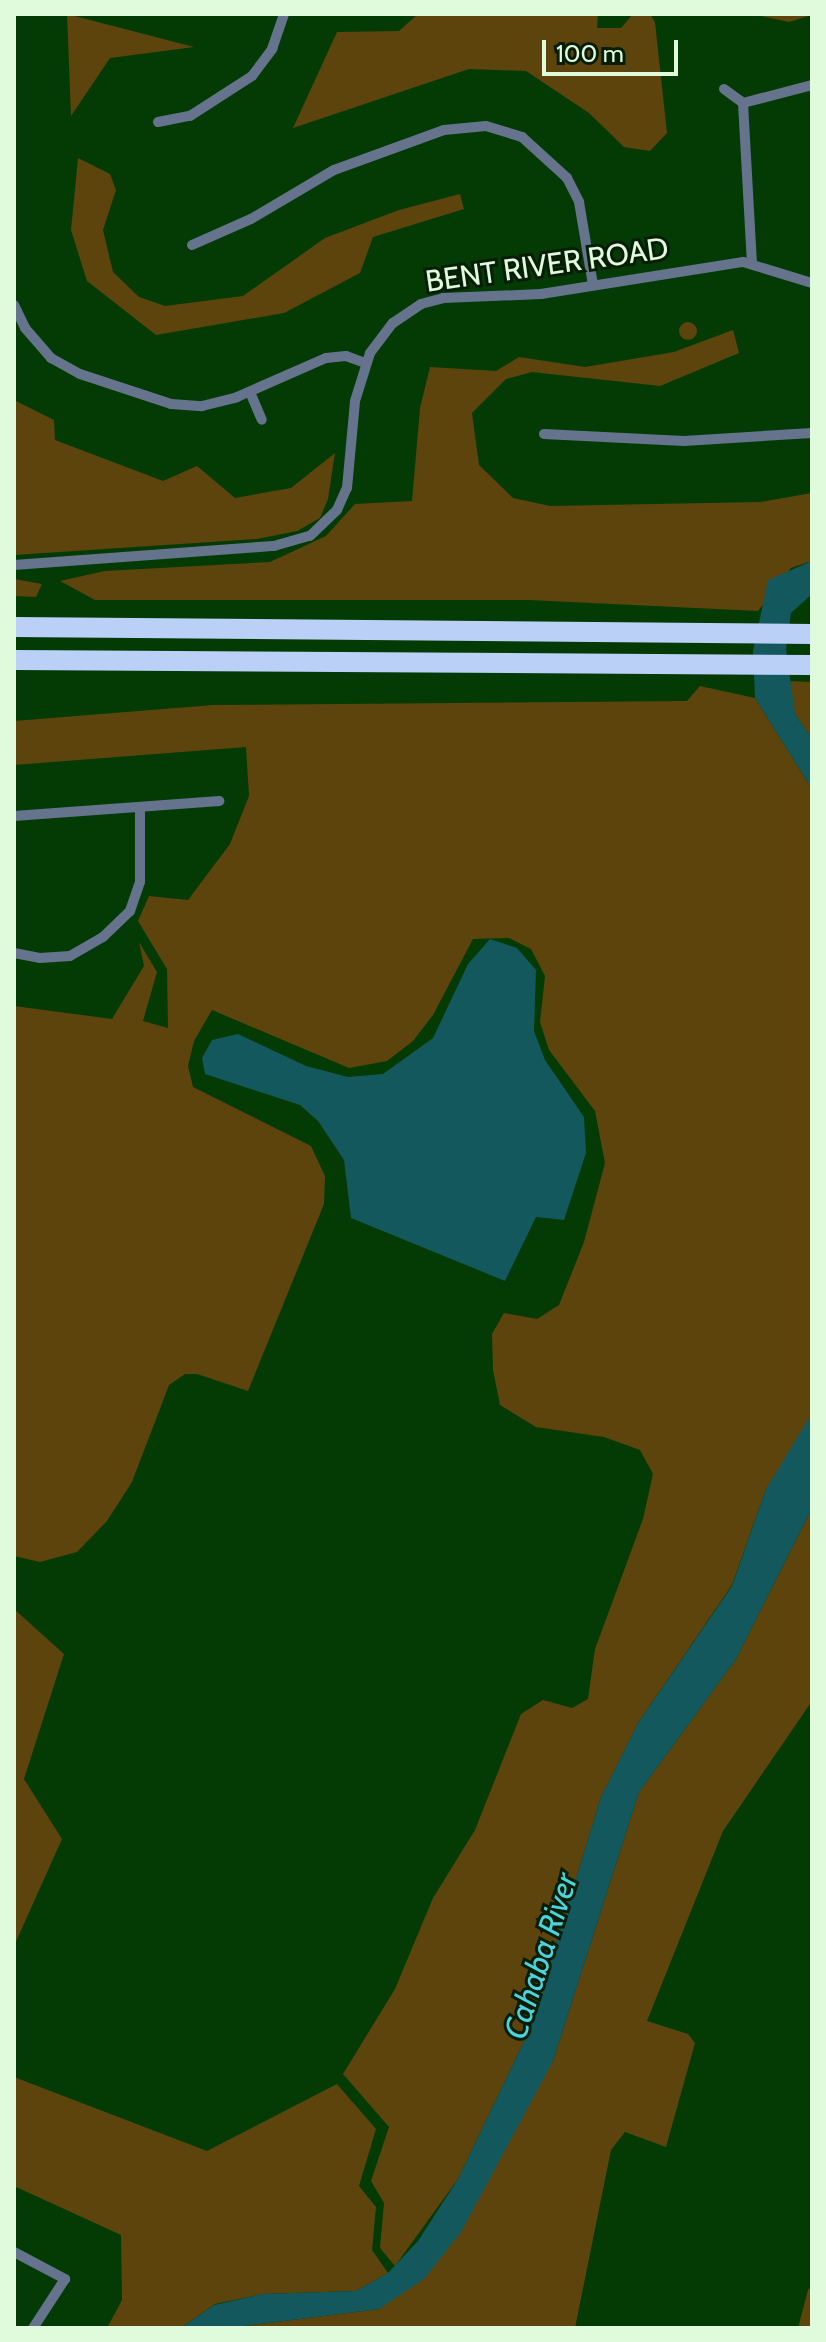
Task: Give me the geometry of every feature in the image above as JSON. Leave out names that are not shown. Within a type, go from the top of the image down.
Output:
[{"type":"highway","points":[[14,627],[812,634]]},
{"type":"highway","points":[[14,660],[812,665]]},
{"type":"street","points":[[158,122],[182,120],[252,76],[272,49],[281,15]]},
{"type":"street","points":[[743,103],[812,85]]},
{"type":"street","points":[[724,89],[743,103]]},
{"type":"street","points":[[743,103],[752,263]]},
{"type":"street","points":[[192,245],[251,219],[334,170],[444,130],[486,126],[522,137],[567,178],[579,202],[593,285]]},
{"type":"street","name":"BENT RIVER ROAD","points":[[14,565],[274,546],[310,536],[330,519],[347,488],[355,401],[365,363],[393,323],[421,304],[443,298],[498,299],[752,263],[812,283]]},
{"type":"street","points":[[14,305],[42,350],[80,374],[183,406],[250,392],[326,358],[346,356],[365,363]]},
{"type":"street","points":[[250,392],[262,420]]},
{"type":"street","points":[[544,434],[684,441],[812,433]]},
{"type":"street","points":[[14,816],[219,801]]},
{"type":"street","points":[[14,953],[40,958],[70,956],[103,937],[130,911],[140,882],[140,807]]},
{"type":"street","points":[[14,2252],[65,2279],[33,2328]]},
{"type":"shaded area","points":[[67,14],[194,47],[110,58],[71,116]]},
{"type":"shaded area","points":[[418,14],[598,14],[597,28],[621,28],[633,14],[650,14],[655,22],[667,133],[650,151],[624,147],[589,113],[526,71],[469,69],[293,128],[337,32],[399,31]]},
{"type":"shaded area","points":[[752,14],[812,14],[812,15],[789,22]]},
{"type":"shaded area","points":[[78,158],[110,174],[116,190],[103,230],[113,272],[139,297],[165,306],[243,296],[325,238],[399,210],[460,194],[464,209],[373,237],[360,273],[284,313],[156,335],[87,281],[71,230]]},
{"type":"shaded area","points":[[688,322],[697,331],[688,340],[679,331]]},
{"type":"shaded area","points":[[733,330],[739,353],[660,386],[532,372],[506,379],[472,413],[479,465],[513,498],[550,506],[760,502],[812,493],[812,561],[791,568],[758,611],[529,600],[95,600],[60,581],[105,571],[270,562],[326,536],[355,504],[412,501],[420,408],[430,367],[496,371],[519,357],[585,367],[674,352]]},
{"type":"shaded area","points":[[14,400],[54,420],[55,440],[163,481],[197,466],[235,498],[291,488],[335,453],[328,499],[320,518],[297,531],[257,539],[14,555]]},
{"type":"shaded area","points":[[14,579],[42,584],[36,597],[14,596]]},
{"type":"shaded area","points":[[788,681],[812,682],[812,739],[795,714]]},
{"type":"shaded area","points":[[700,686],[755,698],[812,789],[812,1416],[766,1489],[732,1585],[638,1723],[601,1797],[529,2031],[458,2179],[395,2266],[380,2248],[384,2203],[371,2181],[389,2127],[343,2074],[395,1989],[433,1898],[475,1830],[521,1714],[543,1700],[572,1708],[588,1699],[595,1649],[643,1519],[653,1474],[640,1450],[604,1437],[536,1427],[500,1405],[493,1370],[492,1334],[504,1313],[537,1319],[559,1305],[584,1242],[605,1163],[595,1111],[549,1050],[540,1022],[545,976],[531,949],[509,938],[473,939],[433,1015],[413,1041],[387,1061],[349,1068],[212,1010],[194,1041],[188,1066],[193,1087],[311,1146],[325,1176],[324,1204],[248,1391],[197,1374],[185,1374],[169,1385],[132,1482],[107,1521],[77,1552],[40,1562],[14,1556],[14,1006],[112,1019],[144,966],[139,942],[157,972],[143,1021],[168,1028],[167,969],[138,921],[149,896],[188,900],[230,844],[249,796],[246,747],[14,765],[14,721],[213,705],[687,701]]},
{"type":"shaded area","points":[[812,1508],[812,1701],[723,1831],[647,2021],[688,2034],[695,2043],[666,2147],[625,2132],[611,2150],[575,2328],[228,2328],[379,2309],[553,2061],[639,1792],[736,1659]]},
{"type":"shaded area","points":[[14,1609],[64,1654],[24,1779],[62,1839],[14,1946]]},
{"type":"shaded area","points":[[14,2077],[207,2151],[337,2084],[376,2129],[359,2186],[376,2207],[372,2250],[388,2273],[356,2291],[263,2294],[215,2304],[181,2328],[107,2328],[122,2300],[121,2235],[14,2186]]},
{"type":"shaded area","points":[[812,2286],[812,2328],[798,2328],[808,2290]]},
{"type":"water","points":[[812,561],[812,594],[791,613],[786,649],[795,714],[812,739],[812,789],[755,698],[753,651],[768,580]]},
{"type":"water","points":[[490,939],[517,948],[536,970],[534,1031],[545,1060],[584,1117],[586,1153],[564,1220],[536,1217],[505,1281],[351,1218],[344,1160],[318,1121],[300,1105],[205,1074],[202,1058],[212,1040],[238,1034],[306,1066],[348,1077],[383,1074],[433,1038],[468,964]]},
{"type":"water","points":[[812,1413],[812,1508],[736,1659],[639,1792],[553,2061],[461,2232],[424,2279],[379,2309],[228,2328],[181,2328],[214,2305],[263,2294],[356,2291],[388,2273],[418,2241],[458,2179],[529,2031],[601,1797],[638,1723],[732,1586],[766,1489]]},
{"type":"water label","name":"Cahaba River","points":[[541,1956]]}]
